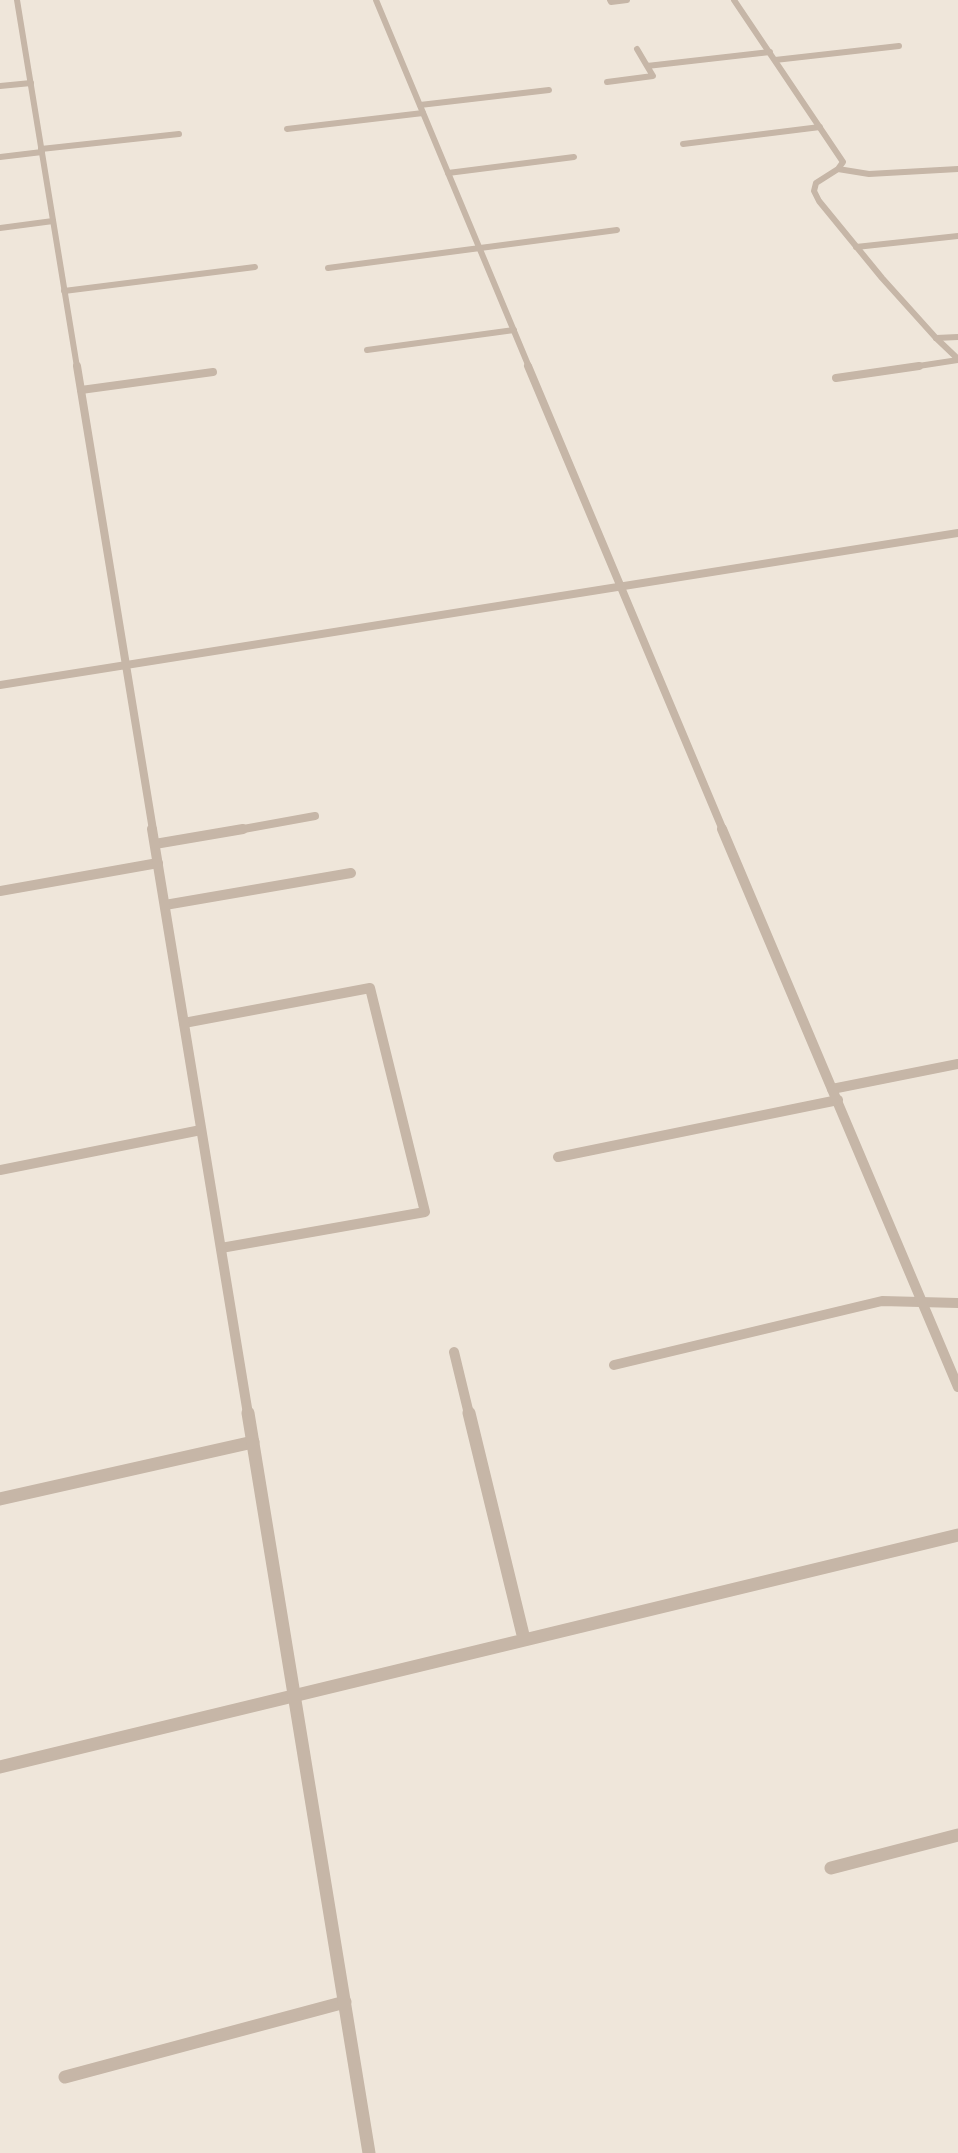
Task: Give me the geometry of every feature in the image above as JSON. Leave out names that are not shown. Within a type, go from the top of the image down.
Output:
[{"type":"street","points":[[17,0],[369,2153]]},
{"type":"street","points":[[376,0],[620,586],[958,1387]]},
{"type":"street","points":[[610,0],[611,2],[627,0]]},
{"type":"street","points":[[734,0],[842,162],[838,169],[816,183],[814,191],[819,201],[856,247],[936,338],[958,359]]},
{"type":"street","points":[[775,60],[900,46]]},
{"type":"street","points":[[607,82],[653,76],[637,48]]},
{"type":"street","points":[[646,66],[770,52]]},
{"type":"street","points":[[0,86],[31,83]]},
{"type":"street","points":[[287,129],[548,90]]},
{"type":"street","points":[[683,144],[820,127]]},
{"type":"street","points":[[0,157],[179,134]]},
{"type":"street","points":[[448,173],[574,157]]},
{"type":"street","points":[[838,169],[870,174],[958,169]]},
{"type":"street","points":[[0,228],[53,222]]},
{"type":"street","points":[[328,268],[617,230]]},
{"type":"street","points":[[856,247],[958,236]]},
{"type":"street","points":[[64,291],[255,267]]},
{"type":"street","points":[[367,350],[514,330]]},
{"type":"street","points":[[936,338],[958,337]]},
{"type":"street","points":[[836,378],[958,359]]},
{"type":"street","points":[[81,390],[213,372]]},
{"type":"street","points":[[0,685],[958,533]]},
{"type":"street","points":[[155,844],[315,816]]},
{"type":"street","points":[[0,891],[158,863]]},
{"type":"street","points":[[165,905],[351,873]]},
{"type":"street","points":[[184,1023],[370,988],[424,1212],[221,1248]]},
{"type":"street","points":[[832,1089],[958,1064]]},
{"type":"street","points":[[558,1157],[838,1100]]},
{"type":"street","points":[[0,1170],[201,1130]]},
{"type":"street","points":[[614,1365],[882,1301],[958,1303]]},
{"type":"street","points":[[454,1352],[524,1639]]},
{"type":"street","points":[[0,1498],[253,1442]]},
{"type":"street","points":[[0,1767],[958,1535]]},
{"type":"street","points":[[831,1868],[958,1835]]},
{"type":"street","points":[[65,2077],[345,2002]]}]
